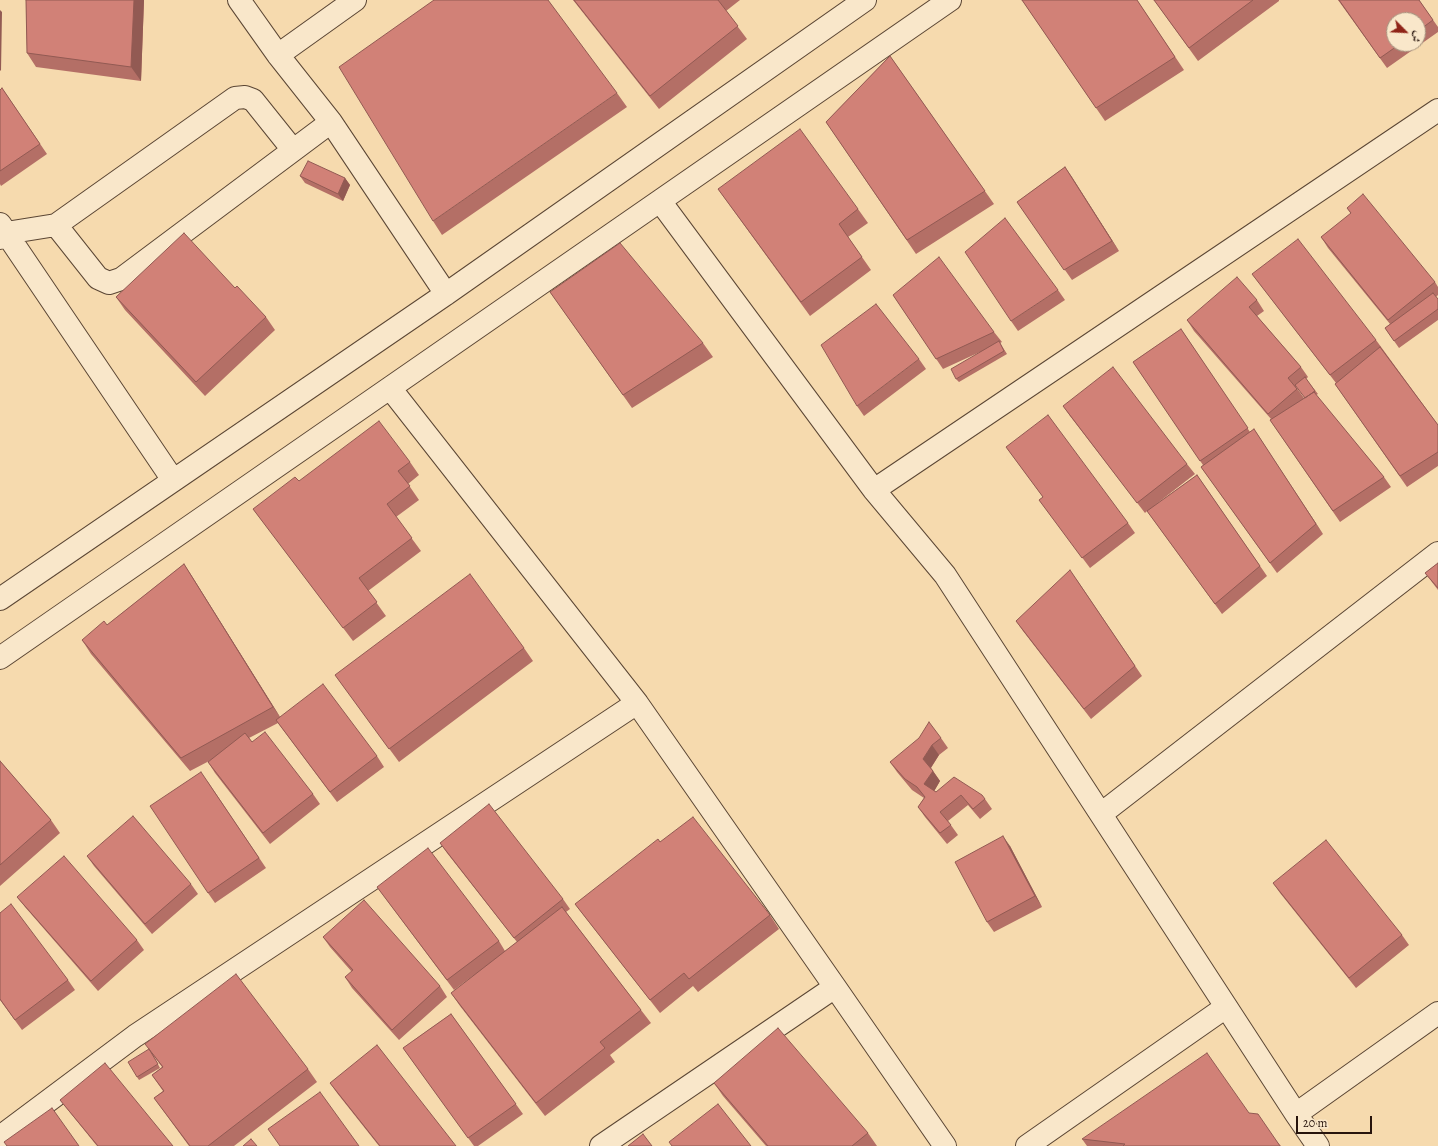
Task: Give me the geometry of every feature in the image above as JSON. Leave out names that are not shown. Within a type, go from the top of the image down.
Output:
[{"type":"street","points":[[239,0],[278,55],[331,122],[446,294]]},
{"type":"street","points":[[278,55],[355,0]]},
{"type":"street","points":[[0,599],[446,294],[865,0]]},
{"type":"street","points":[[0,658],[950,0]]},
{"type":"street","points":[[172,480],[2,232],[56,226],[235,98],[245,96],[253,100],[293,150]]},
{"type":"street","points":[[874,490],[1438,110]]},
{"type":"street","points":[[56,226],[98,278],[109,283],[121,279],[331,122]]},
{"type":"street","points":[[660,201],[874,490],[945,575],[1318,1146]]},
{"type":"street","points":[[390,388],[637,703],[945,1146]]},
{"type":"street","points":[[1101,814],[1438,553]]},
{"type":"street","points":[[0,1137],[135,1036],[637,703]]},
{"type":"street","points":[[601,1146],[835,987]]},
{"type":"street","points":[[1027,1146],[1226,1007]]},
{"type":"street","points":[[1296,1114],[1438,1013]]},
{"type":"building","points":[[26,0],[134,0],[131,67],[27,53]]},
{"type":"building","points":[[434,0],[548,0],[617,93],[433,221],[339,67]]},
{"type":"building","points":[[574,0],[718,0],[738,26],[650,96]]},
{"type":"building","points":[[1022,0],[1137,0],[1175,57],[1096,108]]},
{"type":"building","points":[[1154,0],[1253,0],[1189,48]]},
{"type":"building","points":[[1339,0],[1419,0],[1433,20],[1426,25],[1426,12],[1386,12],[1386,52],[1389,52],[1380,58]]},
{"type":"building","points":[[890,56],[985,191],[907,240],[826,122]]},
{"type":"building","points":[[2,88],[40,144],[0,171],[0,90]]},
{"type":"building","points":[[800,129],[858,209],[839,224],[862,257],[801,302],[718,189]]},
{"type":"building","points":[[308,161],[345,178],[338,194],[300,176]]},
{"type":"building","points":[[1065,167],[1112,241],[1064,270],[1017,202]]},
{"type":"building","points":[[1363,194],[1435,282],[1388,320],[1321,237],[1351,213],[1347,208]]},
{"type":"building","points":[[1005,218],[1058,290],[1011,321],[965,252]]},
{"type":"building","points":[[184,233],[235,288],[237,286],[266,317],[196,382],[116,297]]},
{"type":"building","points":[[1298,239],[1376,340],[1330,375],[1252,274]]},
{"type":"building","points":[[620,243],[703,343],[623,395],[550,292]]},
{"type":"building","points":[[939,257],[994,332],[936,359],[893,295]]},
{"type":"building","points":[[1237,277],[1257,300],[1249,307],[1301,367],[1288,378],[1297,389],[1268,414],[1187,320]]},
{"type":"building","points":[[1433,293],[1438,299],[1438,309],[1394,341],[1385,328]]},
{"type":"building","points":[[876,304],[919,359],[857,406],[821,345]]},
{"type":"building","points":[[1181,329],[1248,428],[1200,461],[1133,362]]},
{"type":"building","points":[[999,341],[1004,351],[956,379],[951,369]]},
{"type":"building","points":[[1380,347],[1438,425],[1438,452],[1400,476],[1335,384]]},
{"type":"building","points":[[1113,367],[1187,464],[1137,503],[1063,406]]},
{"type":"building","points":[[1305,377],[1315,391],[1305,398],[1295,385]]},
{"type":"building","points":[[1314,392],[1384,477],[1333,511],[1270,420]]},
{"type":"building","points":[[1048,415],[1128,523],[1082,558],[1039,500],[1043,497],[1006,447]]},
{"type":"building","points":[[379,421],[410,462],[398,471],[410,486],[387,504],[412,538],[359,578],[377,602],[343,628],[253,509],[295,477],[299,481]]},
{"type":"building","points":[[1254,429],[1316,524],[1270,563],[1201,467]]},
{"type":"building","points":[[1197,475],[1260,566],[1215,604],[1147,511]]},
{"type":"building","points":[[1438,563],[1438,588],[1425,573]]},
{"type":"building","points":[[184,564],[273,707],[181,758],[82,640],[104,621],[107,625]]},
{"type":"building","points":[[1070,570],[1135,666],[1084,709],[1016,621]]},
{"type":"building","points":[[470,574],[524,648],[389,749],[335,675]]},
{"type":"building","points":[[323,684],[377,756],[330,792],[276,720]]},
{"type":"building","points":[[929,722],[941,738],[932,745],[923,759],[933,771],[924,784],[936,792],[954,777],[982,795],[985,799],[973,809],[961,795],[940,812],[951,825],[940,833],[918,807],[925,797],[917,787],[905,779],[890,762],[919,738]]},
{"type":"building","points":[[265,732],[313,794],[263,833],[208,762],[245,733],[252,742]]},
{"type":"building","points":[[0,761],[51,820],[0,865]]},
{"type":"building","points":[[201,772],[259,858],[208,893],[150,806]]},
{"type":"building","points":[[489,804],[563,899],[514,938],[440,843]]},
{"type":"building","points":[[133,816],[191,884],[145,924],[87,856]]},
{"type":"building","points":[[693,817],[770,915],[689,979],[684,973],[650,1000],[575,904],[658,839],[660,842]]},
{"type":"building","points":[[1003,836],[1035,896],[987,922],[955,862]]},
{"type":"building","points":[[1326,840],[1402,935],[1349,978],[1273,883]]},
{"type":"building","points":[[428,848],[499,941],[447,980],[377,887]]},
{"type":"building","points":[[64,856],[137,940],[91,981],[17,897]]},
{"type":"building","points":[[364,900],[440,986],[392,1030],[345,977],[353,970],[323,937]]},
{"type":"building","points":[[11,904],[68,980],[15,1020],[0,999],[0,913]]},
{"type":"building","points":[[562,907],[641,1010],[600,1042],[605,1048],[536,1103],[451,993]]},
{"type":"building","points":[[236,974],[308,1069],[208,1146],[190,1146],[154,1098],[164,1091],[152,1075],[163,1067],[145,1044]]},
{"type":"building","points":[[451,1014],[516,1104],[468,1138],[403,1048]]},
{"type":"building","points":[[778,1028],[868,1133],[852,1146],[768,1146],[714,1083]]},
{"type":"building","points":[[377,1045],[456,1146],[380,1146],[330,1083]]},
{"type":"building","points":[[149,1049],[158,1064],[137,1077],[128,1062]]},
{"type":"building","points":[[1207,1053],[1249,1113],[1258,1114],[1280,1146],[1123,1146],[1125,1144],[1082,1139]]},
{"type":"building","points":[[105,1063],[173,1146],[98,1146],[60,1100]]},
{"type":"building","points":[[320,1092],[359,1146],[280,1146],[268,1129]]},
{"type":"building","points":[[718,1104],[751,1146],[672,1146],[669,1142]]},
{"type":"building","points":[[52,1108],[79,1146],[7,1146],[4,1142]]},
{"type":"building","points":[[643,1134],[652,1146],[628,1146]]},
{"type":"building","points":[[251,1139],[257,1146],[243,1146]]}]
